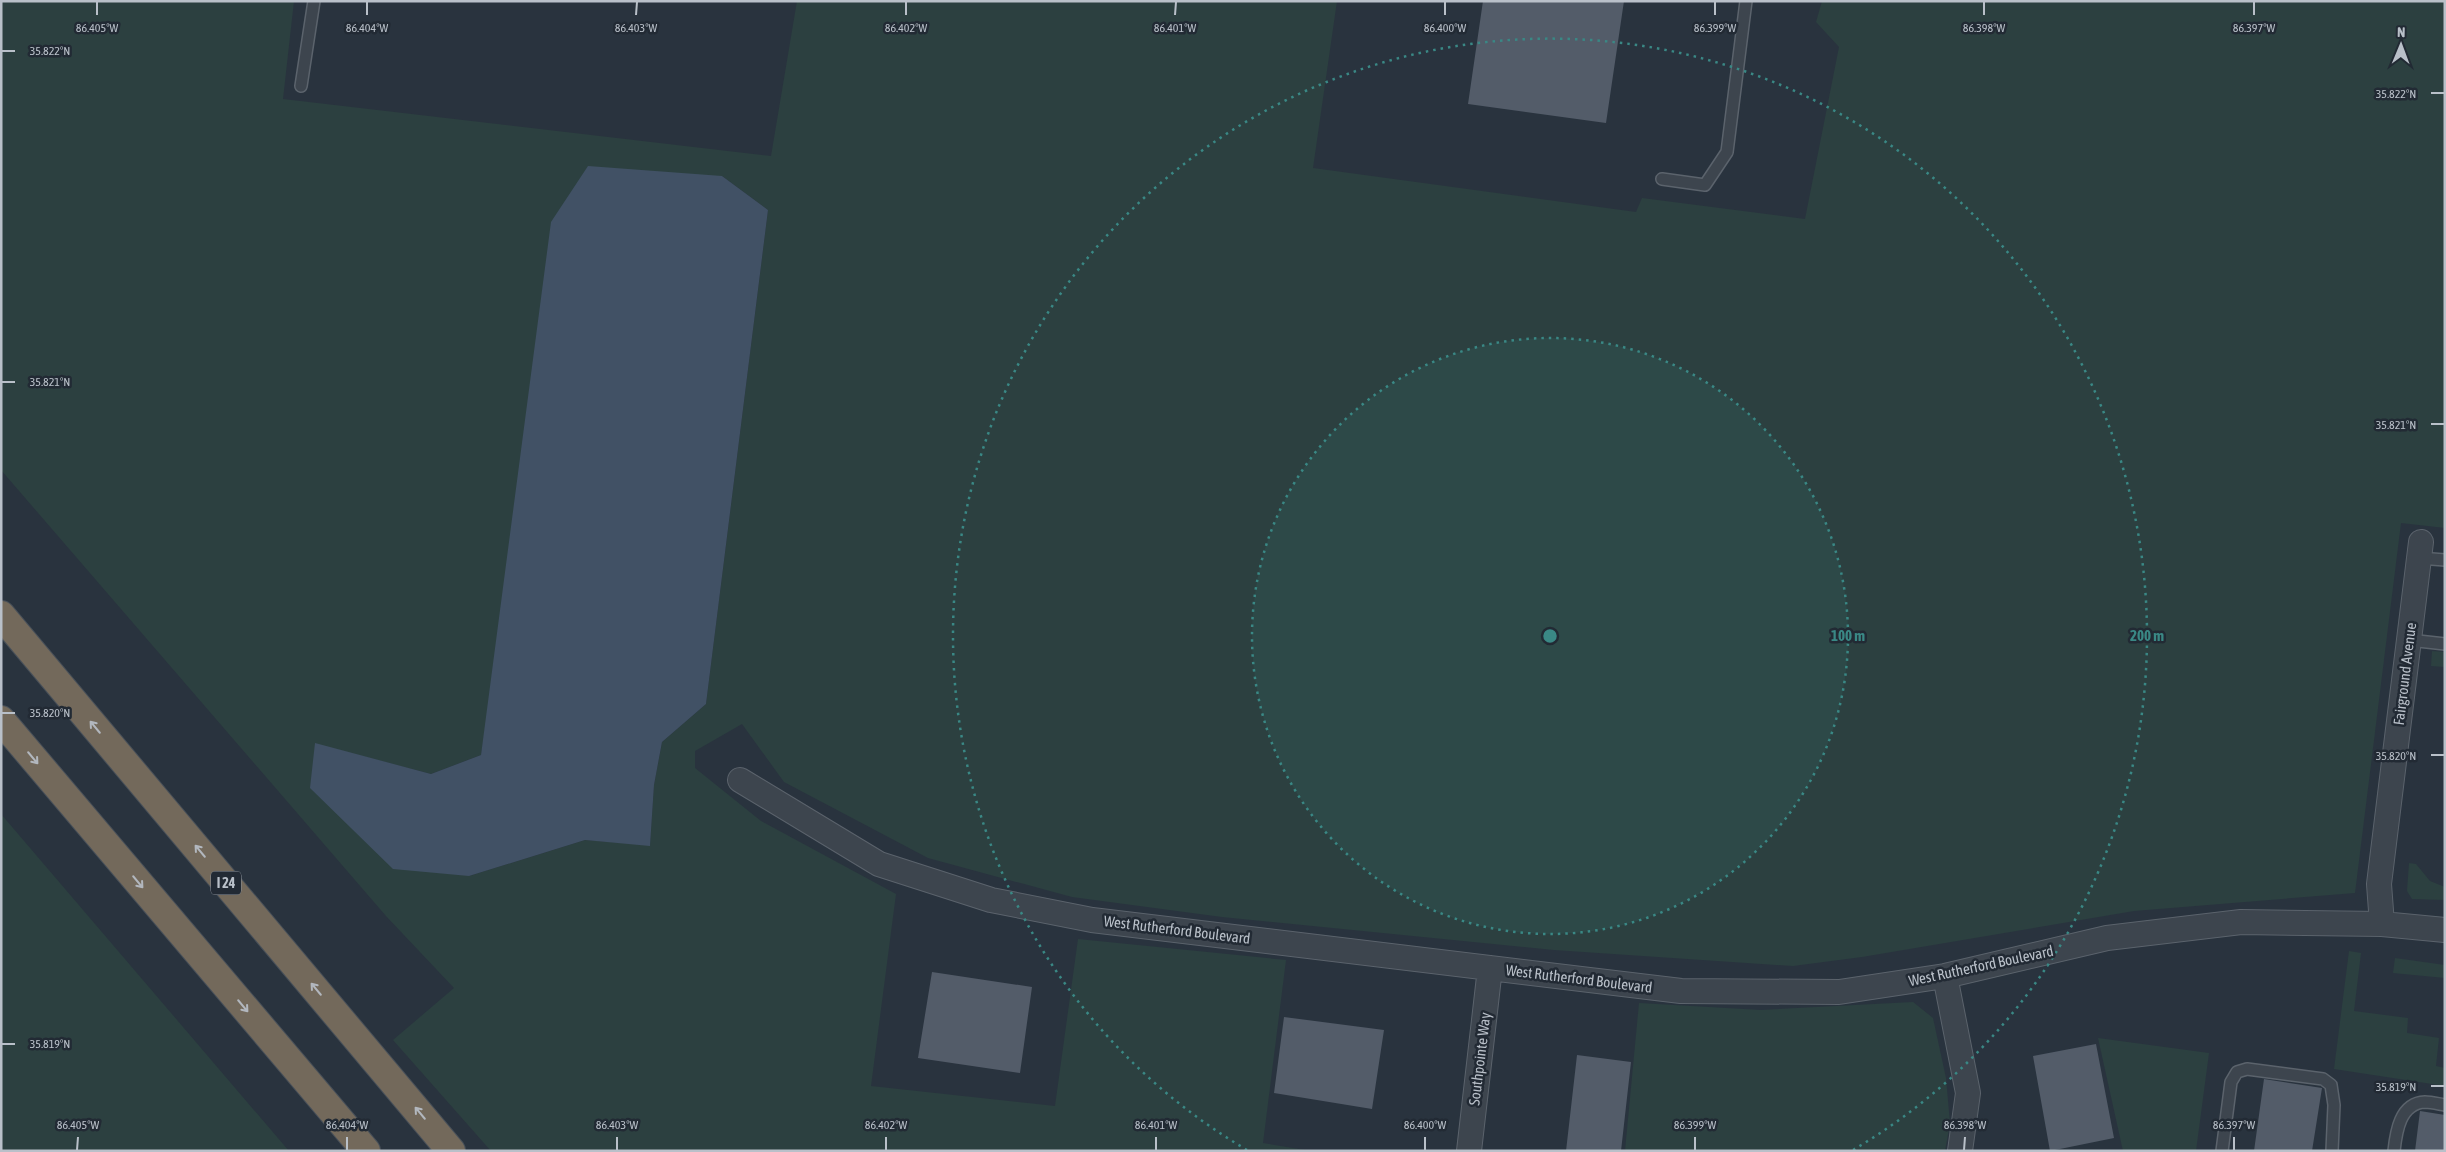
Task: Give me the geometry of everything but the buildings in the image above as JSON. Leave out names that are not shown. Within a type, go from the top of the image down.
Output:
[{"type":"highway","name":"I 24","points":[[1,615],[452,1151]]},
{"type":"highway","points":[[1,720],[366,1151]]},
{"type":"street","name":"Fairground Avenue","points":[[2382,924],[2379,884],[2420,550]]},
{"type":"street","name":"West Rutherford Boulevard","points":[[740,780],[879,864],[991,900],[1092,920],[1681,991],[1839,992],[1945,976],[2107,938],[2242,922],[2382,924],[2445,930]]},
{"type":"street","name":"Southpointe Way","points":[[1469,1151],[1490,968]]},
{"type":"street","points":[[1945,976],[1968,1093],[1960,1151]]},
{"type":"lane","points":[[301,86],[314,1]]},
{"type":"lane","points":[[1662,180],[1706,185],[1727,152],[1746,1]]},
{"type":"lane","points":[[2420,550],[2445,560]]},
{"type":"lane","points":[[2409,640],[2445,644]]},
{"type":"lane","points":[[2222,1151],[2231,1082],[2238,1072],[2247,1069],[2323,1079],[2331,1085],[2334,1105],[2332,1151]]},
{"type":"lane","points":[[2394,1151],[2397,1126],[2410,1108],[2424,1102],[2445,1105]]},
{"type":"green space","points":[[1,1],[294,1],[283,99],[771,156],[797,1],[1337,1],[1313,168],[1636,212],[1642,198],[1805,219],[1839,47],[1816,22],[1822,1],[2445,1],[2445,528],[2401,523],[2355,893],[2134,911],[1862,957],[1793,966],[1554,950],[1222,917],[1072,897],[928,858],[784,782],[742,724],[695,751],[695,768],[761,821],[896,894],[871,1086],[1055,1106],[1078,939],[1286,960],[1263,1143],[1311,1151],[491,1151],[393,1040],[454,988],[386,916],[1,470]],"holes":[[[722,176],[768,210],[706,704],[662,742],[654,785],[650,845],[585,840],[469,876],[315,744],[431,774],[481,755],[489,705]]]},
{"type":"green space","points":[[2432,651],[2445,652],[2445,667],[2431,666]]},
{"type":"green space","points":[[1,814],[289,1151],[1,1151]]},
{"type":"green space","points":[[2409,863],[2416,864],[2430,881],[2445,887],[2445,900],[2412,899],[2407,891]]},
{"type":"green space","points":[[2349,951],[2361,953],[2354,1011],[2408,1018],[2407,1033],[2439,1038],[2436,1066],[2445,1068],[2445,1086],[2334,1069]]},
{"type":"green space","points":[[2395,958],[2445,965],[2445,978],[2393,973]]},
{"type":"green space","points":[[1913,1002],[1933,1018],[1946,1078],[1950,1123],[1945,1151],[1625,1151],[1639,1003],[1761,1010]]},
{"type":"green space","points":[[2098,1038],[2209,1053],[2196,1151],[2123,1151]]},
{"type":"water","points":[[588,166],[722,176],[768,210],[706,704],[662,742],[654,785],[650,846],[585,840],[469,876],[393,869],[310,788],[315,743],[431,774],[481,755],[551,222]]}]
